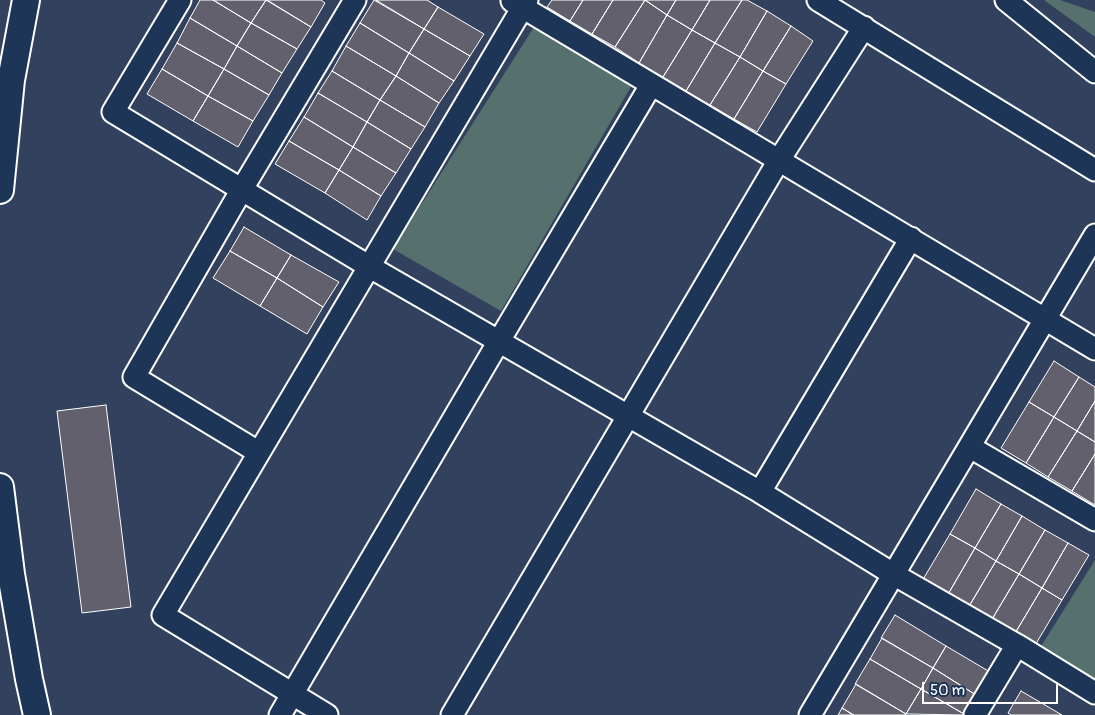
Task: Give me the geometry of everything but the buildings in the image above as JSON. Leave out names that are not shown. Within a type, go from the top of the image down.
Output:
[{"type":"street","points":[[0,190],[11,80],[26,0]]},
{"type":"street","points":[[180,0],[113,112],[370,267],[760,492],[893,574],[1095,693]]},
{"type":"street","points":[[258,452],[134,377],[242,189],[355,0]]},
{"type":"street","points":[[818,0],[1095,170]]},
{"type":"street","points":[[1006,0],[1095,72]]},
{"type":"street","points":[[328,715],[163,615],[258,452],[370,267],[520,2],[651,85],[1095,349]]},
{"type":"street","points":[[452,715],[780,160],[864,27]]},
{"type":"street","points":[[280,715],[651,85]]},
{"type":"street","points":[[810,715],[1095,235]]},
{"type":"street","points":[[760,492],[911,238]]},
{"type":"street","points":[[970,447],[1095,520]]},
{"type":"street","points":[[0,487],[10,574],[37,715]]},
{"type":"street","points":[[975,715],[1016,645]]},
{"type":"green space","points":[[1044,0],[1060,0],[1095,12],[1095,37]]},
{"type":"green space","points":[[534,27],[632,85],[501,311],[393,249]]},
{"type":"green space","points":[[1095,560],[1095,681],[1040,648]]}]
